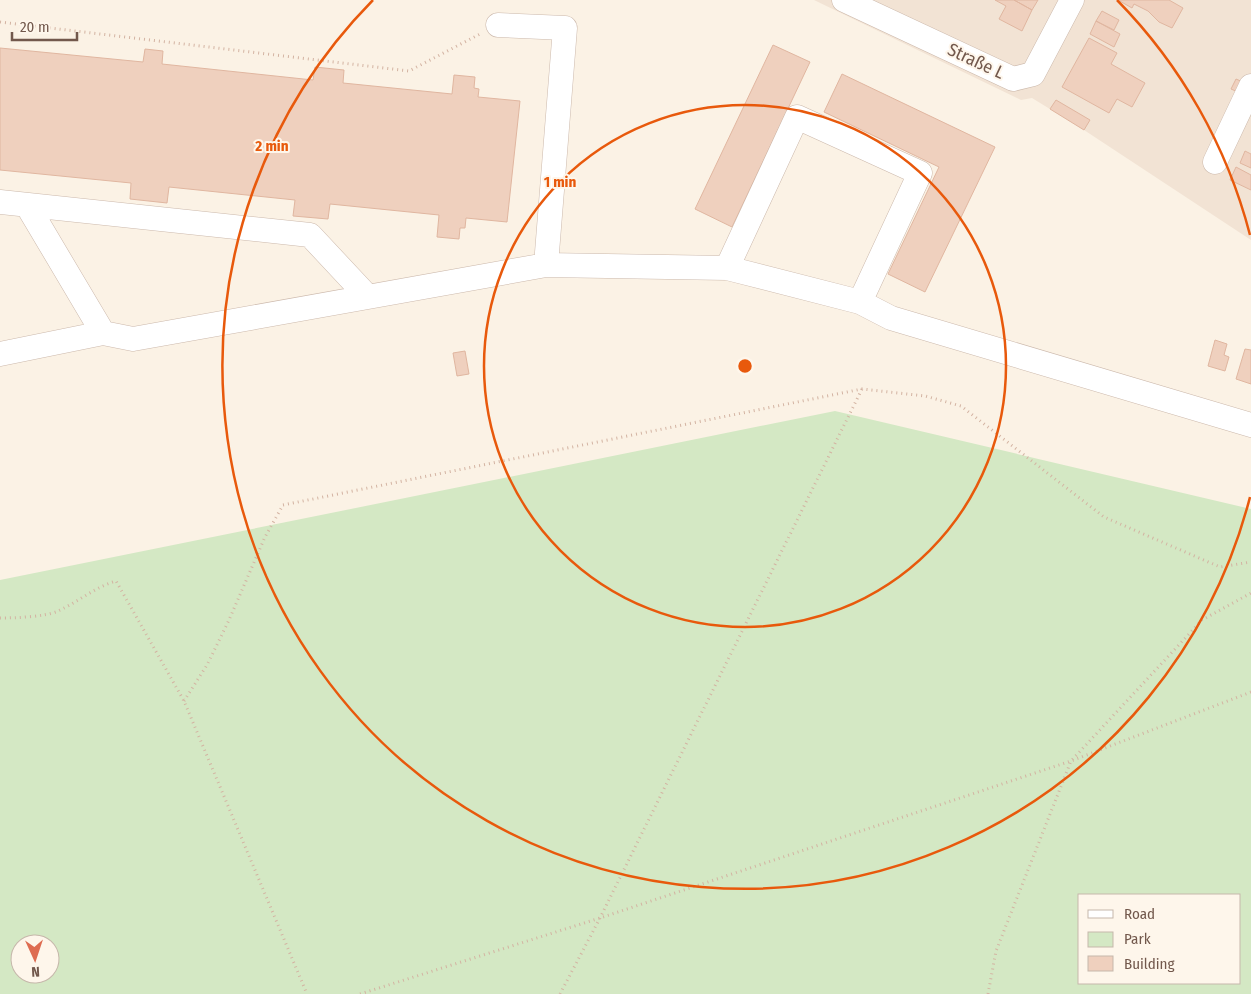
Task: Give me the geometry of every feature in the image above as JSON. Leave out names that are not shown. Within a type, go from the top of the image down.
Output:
[{"type":"street","name":"Straße L","points":[[844,0],[1014,79],[1033,74],[1072,0]]},
{"type":"street","points":[[498,25],[565,28],[546,265]]},
{"type":"street","points":[[1215,162],[1251,86]]},
{"type":"street","points":[[727,268],[797,117],[920,173],[860,302]]},
{"type":"street","points":[[0,202],[310,235],[367,296]]},
{"type":"street","points":[[27,205],[103,333]]},
{"type":"street","points":[[0,354],[103,333],[133,339],[546,265],[727,268],[860,302],[891,318],[1251,424]]},
{"type":"path","points":[[0,22],[409,71],[498,25]]},
{"type":"path","points":[[560,994],[600,918],[862,389]]},
{"type":"path","points":[[184,701],[207,665],[229,620],[264,537],[283,505],[862,389],[925,396],[961,406],[1104,517],[1220,567],[1251,562]]},
{"type":"path","points":[[0,618],[16,618],[56,612],[104,584],[116,581],[184,701],[307,994]]},
{"type":"path","points":[[988,994],[996,951],[1071,760],[1202,620],[1251,594]]},
{"type":"path","points":[[360,994],[600,918],[1071,760],[1251,692]]},
{"type":"shaded area","points":[[814,0],[1251,0],[1251,240],[1032,98],[1021,100]]},
{"type":"green space","points":[[835,411],[1251,509],[1251,994],[0,994],[0,580]]},
{"type":"building","points":[[995,0],[1014,0],[1032,10],[1022,31],[999,19],[1006,6]]},
{"type":"building","points":[[1014,0],[1038,0],[1032,10]]},
{"type":"building","points":[[1118,0],[1169,0],[1183,8],[1172,28],[1159,22],[1148,11],[1134,4],[1132,8]]},
{"type":"building","points":[[1102,11],[1119,20],[1114,30],[1096,21]]},
{"type":"building","points":[[1096,21],[1120,34],[1114,47],[1090,34]]},
{"type":"building","points":[[1089,38],[1117,53],[1111,64],[1145,83],[1132,107],[1117,99],[1109,113],[1062,87]]},
{"type":"building","points":[[773,45],[810,62],[732,227],[695,209]]},
{"type":"building","points":[[0,48],[143,62],[145,49],[163,51],[162,64],[313,80],[315,67],[344,70],[343,83],[452,94],[454,75],[475,77],[474,88],[479,89],[478,97],[520,101],[507,222],[466,218],[465,228],[460,228],[459,239],[437,237],[439,215],[330,204],[328,219],[293,216],[295,200],[169,187],[167,203],[130,199],[131,183],[0,170]]},
{"type":"building","points":[[842,74],[995,147],[925,292],[888,274],[939,167],[824,112]]},
{"type":"building","points":[[1236,79],[1243,82],[1238,92],[1231,89]]},
{"type":"building","points":[[1056,100],[1090,120],[1084,130],[1050,109]]},
{"type":"building","points":[[1245,151],[1251,154],[1251,168],[1240,163]]},
{"type":"building","points":[[1236,167],[1251,175],[1251,190],[1230,180]]},
{"type":"building","points":[[1215,340],[1227,344],[1224,355],[1229,357],[1225,371],[1208,366]]},
{"type":"building","points":[[1245,349],[1251,350],[1251,384],[1236,379]]},
{"type":"building","points":[[465,351],[469,374],[457,376],[453,353]]}]
